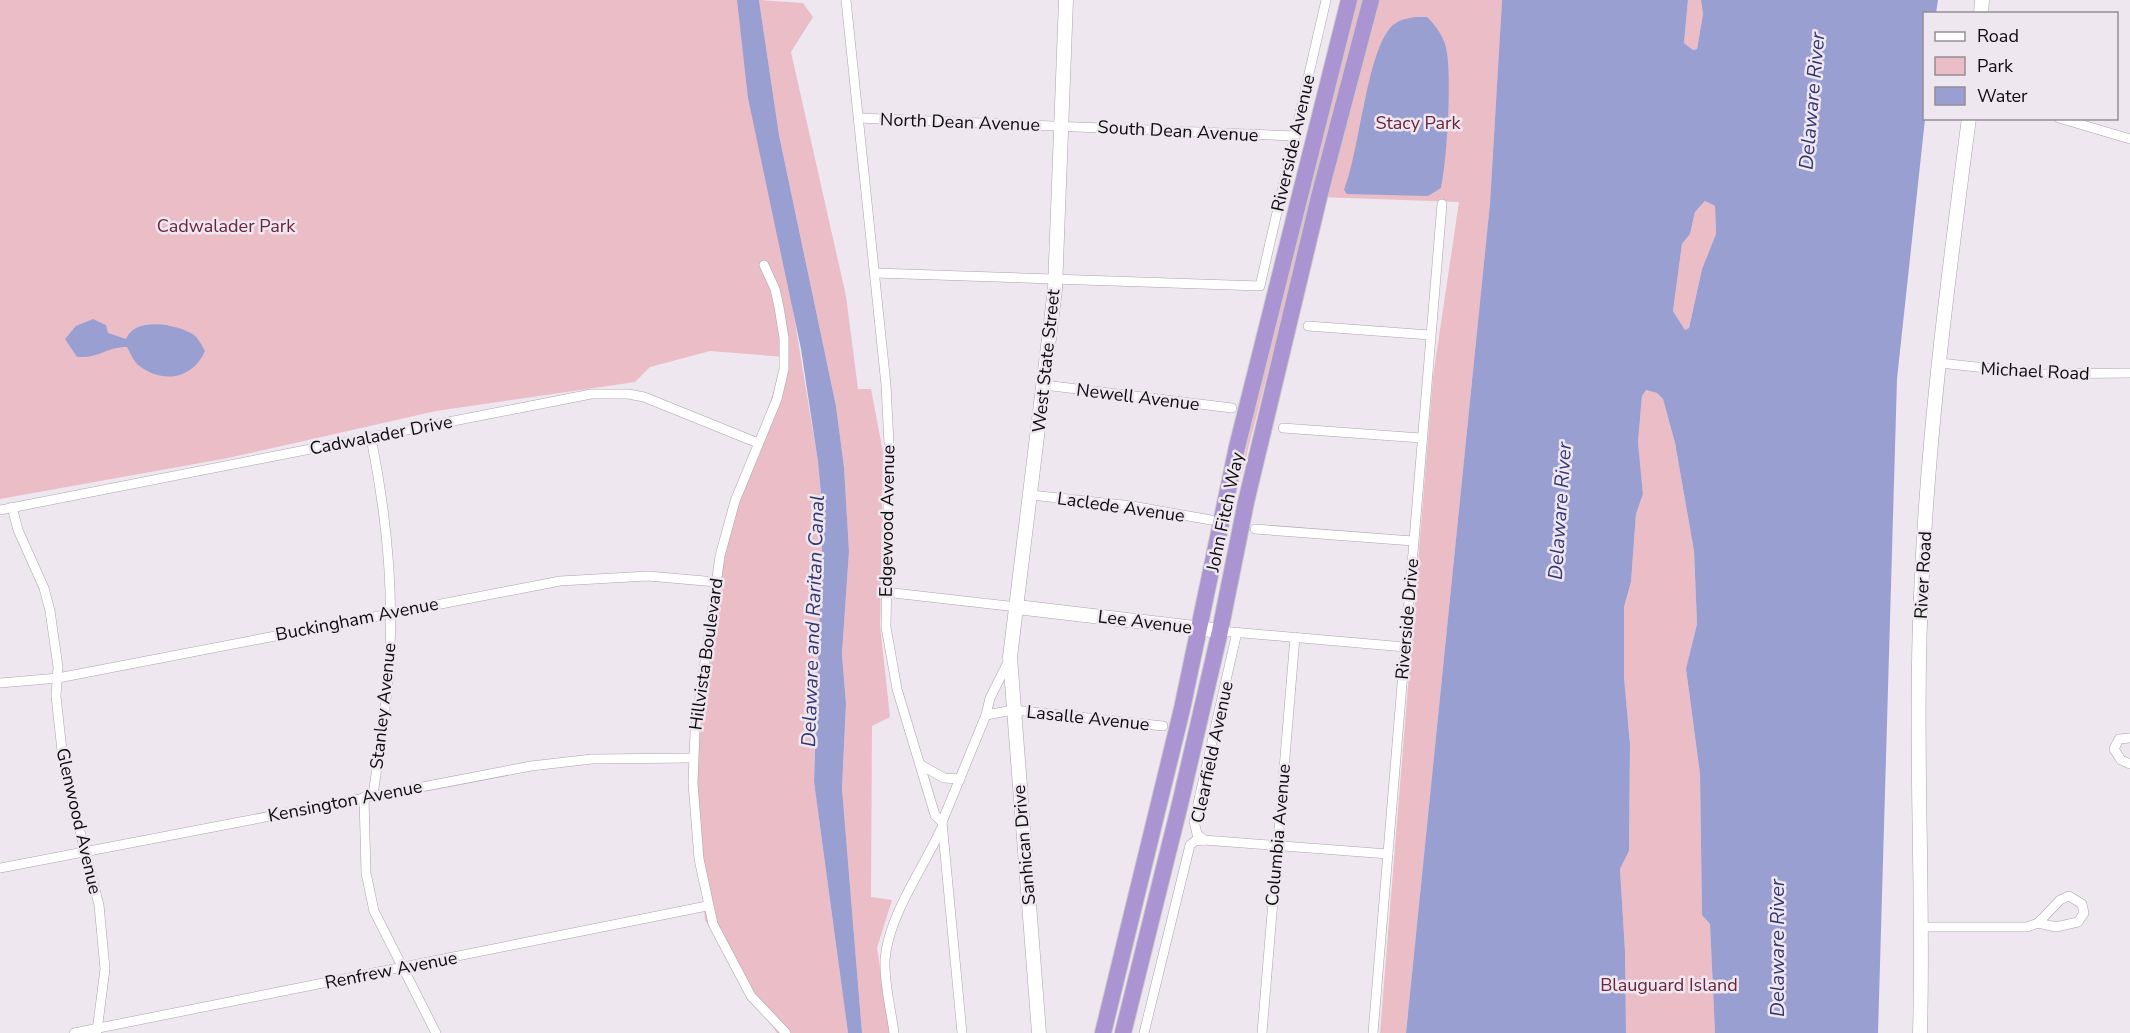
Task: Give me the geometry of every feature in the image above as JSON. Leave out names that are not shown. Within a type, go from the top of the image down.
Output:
[{"type":"highway","name":"John Fitch Way","points":[[1102,1033],[1199,628],[1237,447],[1349,0]]},
{"type":"highway","name":"John Fitch Way","points":[[1123,1033],[1228,632],[1249,491],[1319,197],[1371,0]]},
{"type":"main road","name":"West State Street","points":[[1010,657],[1055,280],[1066,0]]},
{"type":"main road","name":"River Road","points":[[1920,1033],[1918,705],[1920,622],[1940,363],[1970,120]]},
{"type":"main road","name":"Lee Avenue","points":[[1017,607],[1228,632]]},
{"type":"main road","name":"Sanhican Drive","points":[[1010,657],[1039,1033]]},
{"type":"street","name":"Edgewood Avenue","points":[[846,0],[875,273],[889,444],[885,592],[892,672],[935,815],[942,824],[962,1033]]},
{"type":"street","name":"Riverside Avenue","points":[[1055,280],[1260,286],[1326,0]]},
{"type":"street","name":"North Dean Avenue","points":[[859,118],[1062,126]]},
{"type":"street","points":[[2067,120],[2130,139]]},
{"type":"street","name":"South Dean Avenue","points":[[1062,126],[1295,136]]},
{"type":"street","name":"Riverside Drive","points":[[1374,1033],[1442,204]]},
{"type":"street","name":"Hillvista Boulevard","points":[[764,265],[780,307],[785,354],[777,399],[728,522],[716,582],[693,758],[694,826],[708,906],[737,974],[751,996],[786,1033]]},
{"type":"street","points":[[875,273],[1055,280]]},
{"type":"street","points":[[1308,326],[1430,335]]},
{"type":"street","name":"Michael Road","points":[[1940,363],[2041,374],[2130,373]]},
{"type":"street","name":"Newell Avenue","points":[[1044,385],[1232,408]]},
{"type":"street","name":"Cadwalader Drive","points":[[0,510],[446,422],[606,393],[628,394],[665,403],[758,442]]},
{"type":"street","points":[[1283,428],[1421,438]]},
{"type":"street","name":"Stanley Avenue","points":[[372,438],[384,504],[391,613],[388,679],[368,796],[364,851],[371,899],[378,923],[424,1005],[436,1033]]},
{"type":"street","name":"Laclede Avenue","points":[[1031,495],[1132,506],[1211,520]]},
{"type":"street","name":"Glenwood Avenue","points":[[12,507],[18,530],[44,588],[56,644],[58,678],[56,696],[64,769],[102,928],[105,969],[97,1030]]},
{"type":"street","points":[[1255,529],[1413,541]]},
{"type":"street","name":"Buckingham Avenue","points":[[0,683],[58,678],[560,581],[648,576],[716,582]]},
{"type":"street","name":"Lee Avenue","points":[[885,592],[1017,607]]},
{"type":"street","name":"Lee Avenue","points":[[1228,632],[1405,647]]},
{"type":"street","name":"Clearfield Avenue","points":[[1204,840],[1197,834],[1194,821],[1228,632]]},
{"type":"street","name":"Columbia Avenue","points":[[1262,1033],[1294,638]]},
{"type":"street","name":"West State Street","points":[[894,1033],[885,973],[889,943],[904,899],[926,863],[986,715],[990,699],[1010,657]]},
{"type":"street","points":[[986,715],[1013,710]]},
{"type":"street","name":"Lasalle Avenue","points":[[1013,710],[1163,726]]},
{"type":"street","points":[[2130,738],[2119,739],[2114,749],[2121,760],[2130,764]]},
{"type":"street","name":"Kensington Avenue","points":[[0,868],[368,796],[577,760],[693,758]]},
{"type":"street","points":[[921,765],[944,778],[960,779]]},
{"type":"street","name":"Clearfield Avenue","points":[[1144,1033],[1188,848],[1195,841],[1204,840]]},
{"type":"street","points":[[1204,840],[1388,854]]},
{"type":"street","points":[[1921,927],[2027,927],[2038,923],[2065,897],[2076,898],[2082,904],[2082,918],[2074,924],[2056,927],[2038,923]]},
{"type":"street","name":"Renfrew Avenue","points":[[74,1033],[708,906]]},
{"type":"green space","name":"Cadwalader Park","points":[[0,0],[742,0],[818,462],[823,516],[814,782],[848,1033],[777,1033],[705,920],[689,767],[718,561],[785,357],[710,351],[650,367],[635,382],[436,411],[228,458],[0,499]]},
{"type":"green space","points":[[759,0],[803,3],[813,17],[791,52],[846,296],[858,389],[871,389],[883,452],[880,625],[890,717],[872,726],[871,897],[892,900],[877,948],[890,1033],[862,1033],[842,788],[846,704],[842,654],[849,551],[844,467],[836,406],[779,135]]},
{"type":"green space","points":[[1356,0],[1363,0],[1241,477],[1252,415]]},
{"type":"green space","name":"Stacy Park","points":[[1371,0],[1502,0],[1490,203],[1406,1033],[1380,1033],[1433,377],[1459,202],[1319,197]]},
{"type":"green space","points":[[1688,0],[1701,0],[1703,14],[1697,49],[1693,50],[1684,43]]},
{"type":"green space","points":[[1705,201],[1715,206],[1716,234],[1702,269],[1689,328],[1685,330],[1673,311],[1682,244],[1690,234],[1695,212]]},
{"type":"green space","name":"Blauguard Island","points":[[1646,390],[1657,393],[1663,399],[1675,443],[1694,551],[1697,624],[1686,670],[1700,774],[1702,914],[1710,924],[1715,1033],[1626,1033],[1625,951],[1620,869],[1629,851],[1630,744],[1624,677],[1624,607],[1631,582],[1636,514],[1643,494],[1638,442],[1642,396]]},
{"type":"water","points":[[737,0],[759,0],[779,135],[836,406],[844,467],[849,551],[842,654],[846,704],[842,788],[862,1033],[848,1033],[814,782],[823,516],[818,462],[801,349],[748,98]]},
{"type":"water","name":"Delaware River","points":[[1502,0],[1688,0],[1684,43],[1693,50],[1697,49],[1703,14],[1701,0],[1938,0],[1936,12],[1923,12],[1923,120],[1925,120],[1897,379],[1878,1033],[1715,1033],[1710,924],[1702,915],[1700,774],[1686,669],[1697,624],[1694,551],[1675,443],[1663,399],[1657,393],[1646,390],[1642,396],[1638,442],[1643,494],[1636,514],[1631,582],[1624,607],[1624,677],[1630,744],[1629,851],[1620,869],[1625,951],[1626,1033],[1406,1033],[1490,203]],"holes":[[[1705,201],[1715,206],[1716,234],[1702,269],[1689,328],[1685,330],[1673,311],[1682,244],[1690,234],[1695,212]]]},
{"type":"water","points":[[1427,17],[1433,23],[1445,44],[1447,56],[1448,115],[1441,188],[1428,196],[1347,194],[1344,190],[1350,173],[1375,60],[1390,28],[1401,20]]},
{"type":"water","points":[[93,319],[106,325],[108,333],[126,339],[138,327],[168,325],[194,335],[205,351],[193,368],[176,376],[156,375],[147,371],[137,364],[127,347],[92,356],[77,357],[65,339],[76,326]]},
{"type":"water label","name":"Delaware and Raritan Canal","points":[[813,621]]}]
